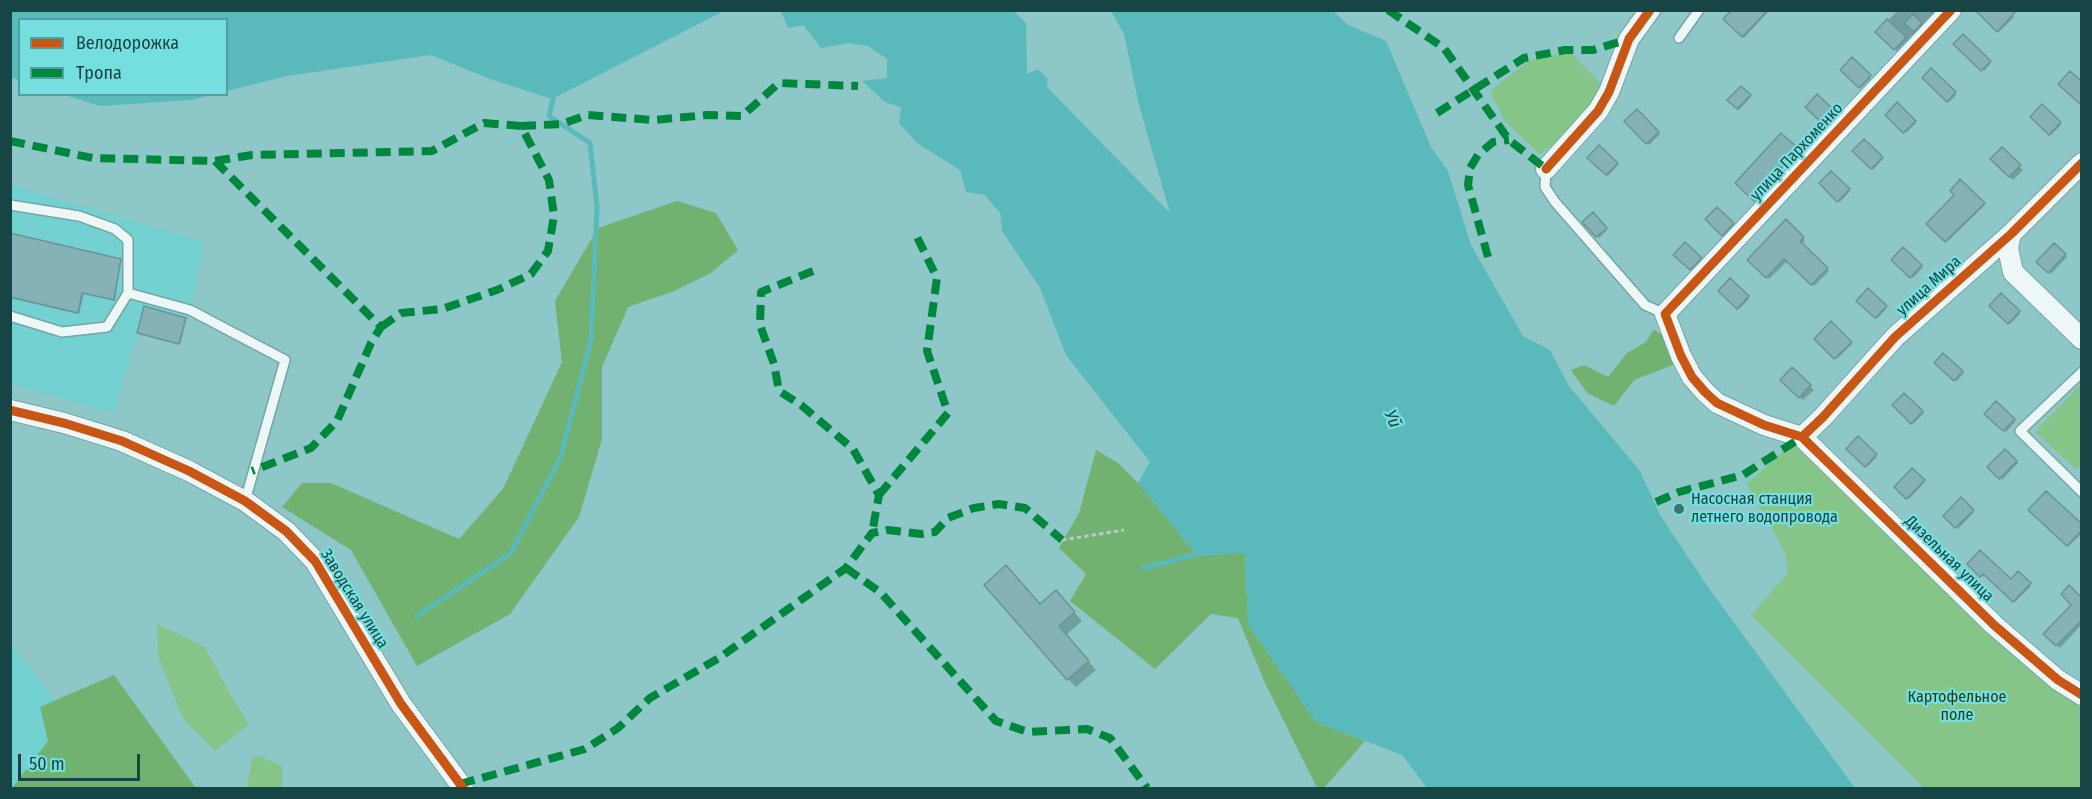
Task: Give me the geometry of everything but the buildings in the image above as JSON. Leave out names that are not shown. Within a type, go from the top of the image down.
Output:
[{"type":"street","points":[[1545,169],[1598,111],[1609,92],[1629,39],[1650,10]]},
{"type":"street","name":"улица Пархоменко","points":[[1665,314],[1951,10]]},
{"type":"street","name":"улица Мира","points":[[1802,437],[1895,337],[2011,234],[2082,163]]},
{"type":"street","points":[[2011,234],[2008,248],[2013,272],[2082,339]]},
{"type":"street","points":[[1665,314],[1681,356],[1692,377],[1704,392],[1717,403],[1764,425],[1802,437]]},
{"type":"street","name":"Заводская улица","points":[[10,410],[64,423],[122,441],[189,471],[245,501],[286,531],[315,561],[401,704],[464,789]]},
{"type":"street","name":"Дизельная улица","points":[[1802,437],[1994,625],[2058,680],[2082,695]]},
{"type":"lane","points":[[1679,38],[1699,10]]},
{"type":"lane","points":[[1545,169],[1545,187],[1555,202],[1646,305],[1665,314]]},
{"type":"lane","points":[[10,205],[80,216],[115,229],[128,240],[128,293],[107,327],[62,332],[10,315]]},
{"type":"lane","points":[[128,293],[190,310],[285,360],[245,501]]},
{"type":"lane","points":[[2082,372],[2020,431],[2082,492]]},
{"type":"path","points":[[1062,540],[1124,530]]},
{"type":"shaded area","points":[[10,185],[204,242],[190,310],[179,344],[137,333],[114,413],[11,384]]},
{"type":"shaded area","points":[[11,644],[122,788],[11,788]]},
{"type":"green space","points":[[1570,52],[1603,86],[1581,124],[1540,154],[1504,120],[1490,91],[1530,60]]},
{"type":"green space","points":[[677,201],[716,213],[738,250],[711,273],[674,291],[628,307],[602,367],[602,439],[579,517],[510,614],[417,666],[351,550],[282,507],[302,483],[331,483],[459,539],[503,489],[562,362],[555,301],[598,228]]},
{"type":"green space","points":[[1654,329],[1668,340],[1678,363],[1634,380],[1614,406],[1587,393],[1571,370],[1584,365],[1608,377],[1627,353],[1646,342]]},
{"type":"green space","points":[[2081,384],[2081,464],[2076,469],[2035,432]]},
{"type":"green space","name":"Картофельное поле","points":[[1793,443],[2027,664],[2081,703],[2080,788],[1924,788],[1751,615],[1788,573],[1785,552],[1747,484]]},
{"type":"green space","points":[[1096,450],[1118,463],[1138,483],[1198,556],[1245,552],[1248,624],[1316,722],[1365,741],[1324,788],[1317,788],[1265,683],[1238,618],[1211,614],[1155,669],[1070,601],[1086,574],[1059,548],[1079,513]]},
{"type":"green space","points":[[157,624],[205,647],[249,724],[215,751],[183,718],[158,656]]},
{"type":"green space","points":[[114,675],[196,788],[12,788],[48,741],[40,707]]},
{"type":"green space","points":[[259,756],[282,766],[282,788],[247,788],[252,758]]},
{"type":"water","points":[[11,10],[719,10],[720,13],[552,99],[490,79],[431,55],[287,76],[228,91],[228,18],[18,18],[18,80],[11,77]]},
{"type":"water","name":"Уй","points":[[781,11],[1014,11],[1026,23],[1027,74],[1038,69],[1048,79],[1047,87],[1170,213],[1139,105],[1124,34],[1111,11],[1333,11],[1348,25],[1386,41],[1431,147],[1448,171],[1471,245],[1523,336],[1550,350],[1569,386],[1640,471],[1660,515],[1708,587],[1855,788],[1427,788],[1402,755],[1316,722],[1248,624],[1245,553],[1198,556],[1138,483],[1150,462],[1066,355],[1040,288],[1002,231],[1000,213],[985,195],[966,192],[960,170],[917,143],[899,123],[901,107],[885,102],[862,81],[887,78],[887,59],[868,46],[848,43],[821,48],[803,25],[788,28]]},
{"type":"water","points":[[68,96],[208,96],[191,100],[100,106]]},
{"type":"waterway","points":[[417,616],[511,553],[561,456],[591,339],[597,207],[590,143],[549,116],[554,95]]},
{"type":"waterway","points":[[1143,568],[1202,553]]},
{"type":"marked path","points":[[1388,10],[1444,48],[1509,140],[1546,169]]},
{"type":"marked path","points":[[1437,113],[1524,58],[1565,50],[1593,50],[1629,39]]},
{"type":"marked path","points":[[521,126],[562,124],[587,115],[654,120],[707,115],[742,116],[779,83],[858,86]]},
{"type":"marked path","points":[[10,141],[93,158],[215,161],[252,155],[432,151],[484,123],[521,126],[549,180],[554,216],[548,251],[531,274],[497,290],[442,309],[401,313],[381,327]]},
{"type":"marked path","points":[[1488,257],[1468,185],[1470,168],[1478,155],[1493,142],[1509,140]]},
{"type":"marked path","points":[[215,161],[381,327],[371,343],[337,421],[311,448],[252,471]]},
{"type":"marked path","points":[[879,495],[948,413],[927,351],[937,278],[915,233]]},
{"type":"marked path","points":[[813,271],[761,292],[760,325],[774,364],[779,391],[801,405],[853,449],[879,495],[872,533]]},
{"type":"marked path","points":[[1656,502],[1679,492],[1743,475],[1802,437]]},
{"type":"marked path","points":[[460,784],[585,749],[618,728],[650,698],[719,658],[846,568],[872,533],[888,530],[921,534],[935,532],[948,518],[974,508],[999,504],[1025,508],[1062,540]]},
{"type":"marked path","points":[[846,568],[881,593],[996,721],[1028,732],[1087,729],[1110,738],[1147,788]]},
{"type":"cycle path","points":[[1546,169],[1598,111],[1609,92],[1629,39],[1650,10]]},
{"type":"cycle path","points":[[1951,10],[1665,314],[1681,356],[1692,377],[1717,403],[1764,425],[1802,437],[1994,625],[2058,680],[2082,695]]},
{"type":"cycle path","points":[[1802,437],[1895,337],[2011,234],[2082,163]]},
{"type":"cycle path","points":[[10,410],[64,423],[122,441],[189,471],[245,501],[286,531],[315,561],[401,704],[463,788]]},
{"type":"place","name":"Насосная станция летнего водопровода","points":[[1679,509]]}]
